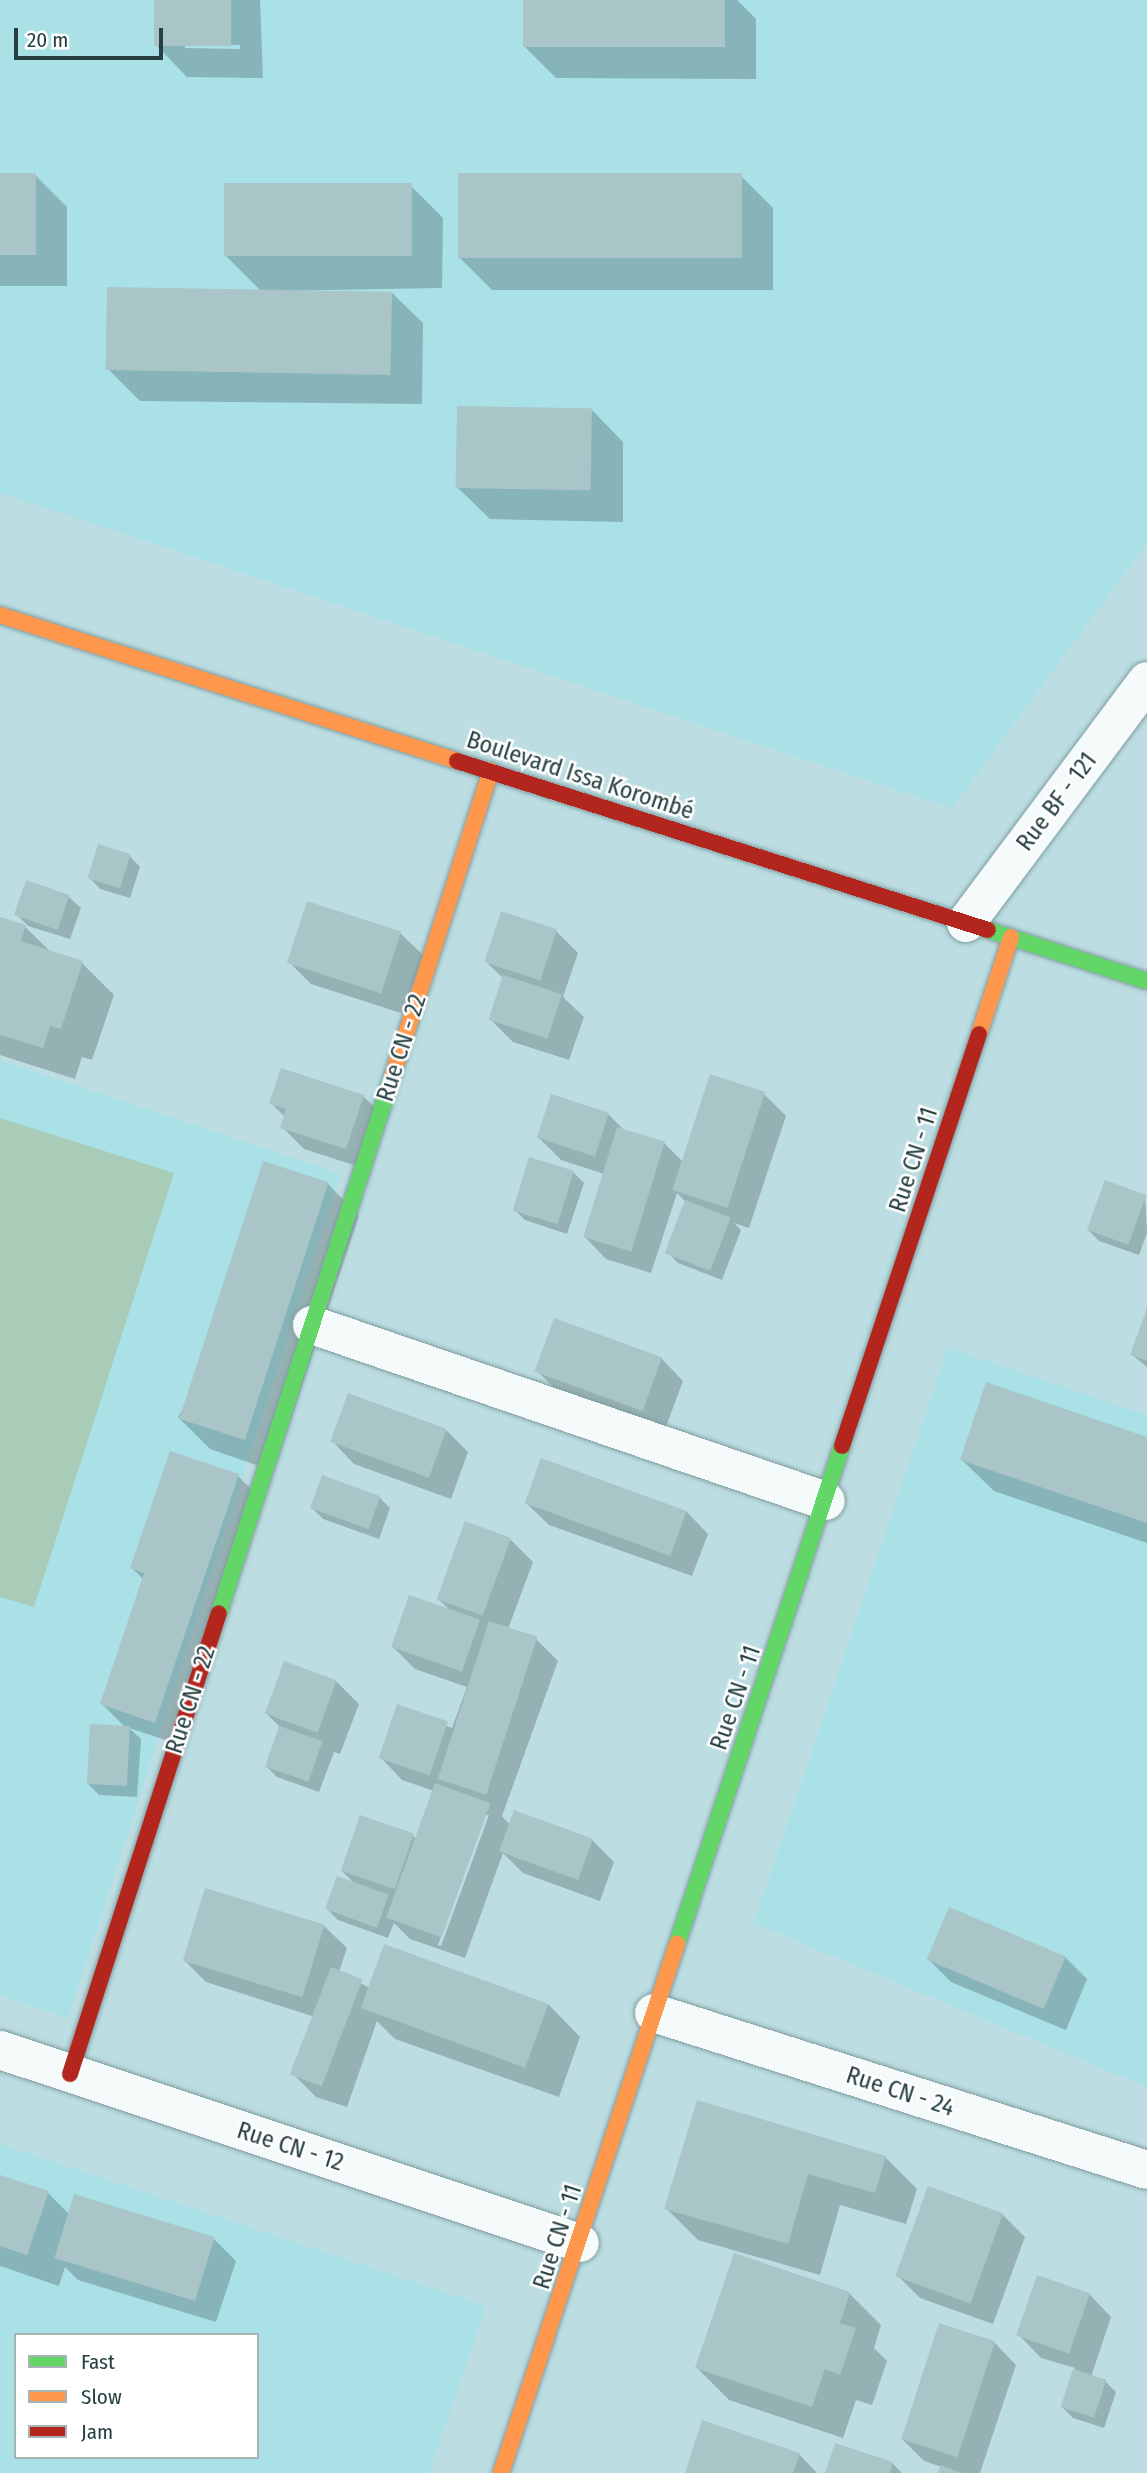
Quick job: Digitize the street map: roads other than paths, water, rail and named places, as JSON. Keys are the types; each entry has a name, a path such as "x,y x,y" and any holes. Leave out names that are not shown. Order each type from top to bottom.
{"street":[{"name":"Boulevard Issa Korombé","path":"0,615 1147,981"},
{"name":"Rue BF - 121","path":"966,923 1147,681"},
{"name":"Rue CN - 22","path":"71,2074 491,771"},
{"name":"Rue CN - 11","path":"501,2473 580,2243 1011,937"},
{"path":"312,1325 826,1501"},
{"name":"Rue CN - 24","path":"654,2013 1147,2171"},
{"name":"Rue CN - 12","path":"0,2050 580,2243"}]}
